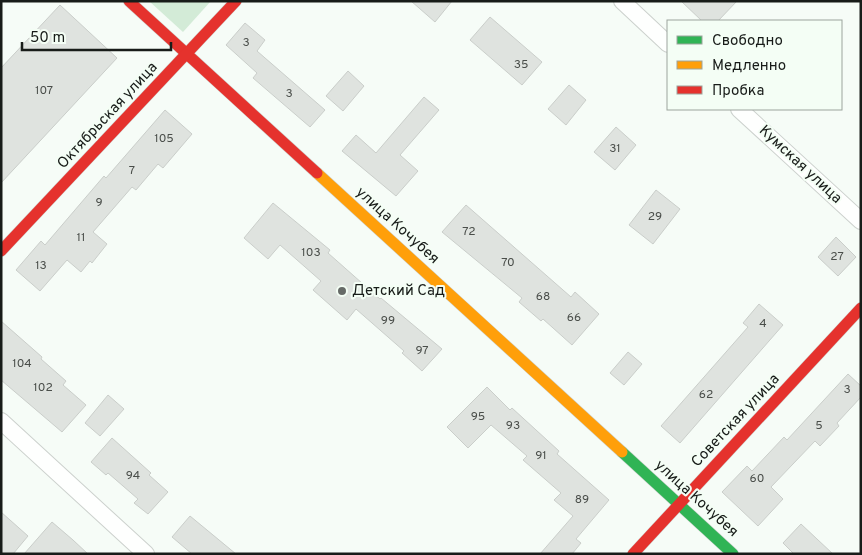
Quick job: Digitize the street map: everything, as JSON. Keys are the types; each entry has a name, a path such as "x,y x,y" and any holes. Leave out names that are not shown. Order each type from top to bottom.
{"main road":[{"name":"улица Кочубея","path":"129,1 733,554"},
{"name":"Октябрьская улица","path":"1,251 236,1"},
{"name":"Советская улица","path":"633,554 861,308"}],"street":[{"path":"622,1 667,43"},
{"name":"Кумская улица","path":"740,110 861,221"},
{"path":"1,421 146,554"}],"green space":[{"path":"149,1 211,1 183,32"}],"building":[{"path":"411,1 452,1 435,22"},
{"path":"681,1 737,1 719,20 701,20"},
{"path":"60,5 117,58 1,183 1,68"},
{"path":"490,17 542,62 522,85 470,40"},
{"path":"245,23 265,40 257,51 325,110 310,127 253,78 257,73 226,45"},
{"path":"348,71 364,86 343,111 326,96"},
{"path":"569,85 586,100 566,125 548,109"},
{"path":"424,97 439,110 400,155 418,171 396,196 342,151 356,135 376,153"},
{"path":"165,110 192,134 163,168 158,164 136,190 132,187 93,232 107,244 92,263 90,261 81,272 67,260 40,291 16,270 41,241 45,245 104,176 106,178"},
{"path":"616,127 636,145 615,170 594,152"},
{"path":"656,190 680,209 653,244 629,225"},
{"path":"273,203 330,250 328,253 380,299 442,349 422,371 402,353 404,351 356,309 347,320 313,290 321,281 280,245 268,259 244,238"},
{"path":"466,205 571,297 575,292 599,314 572,345 543,319 541,321 519,302 522,298 442,232"},
{"path":"836,237 856,257 838,276 818,257"},
{"path":"759,304 783,325 680,443 661,426 748,327 743,323"},
{"path":"1,321 42,357 41,359 66,381 63,385 86,405 62,432 1,380"},
{"path":"628,352 642,364 624,385 610,373"},
{"path":"848,374 861,386 861,397 837,423 839,426 820,446 815,441 771,487 783,499 758,526 722,492 747,466 752,471 784,437 787,440"},
{"path":"487,387 510,410 512,408 559,451 557,454 609,500 576,539 581,543 572,554 540,554 573,516 554,500 561,493 523,460 527,456 491,425 468,448 447,427"},
{"path":"108,395 124,409 100,436 85,423"},
{"path":"112,438 151,473 149,475 168,492 148,514 134,503 138,499 108,473 106,475 91,462"},
{"path":"1,512 28,536 13,554 1,554"},
{"path":"190,516 236,554 192,554 172,537"},
{"path":"52,522 73,540 88,554 24,554"},
{"path":"801,524 833,554 794,554 783,543"}],"traffic: fast":[{"path":"622,452 733,554"}],"traffic: slow":[{"path":"317,173 622,452"}],"traffic: jam":[{"path":"129,1 317,173"},
{"path":"1,251 236,1"},
{"path":"633,554 861,308"}],"place":[{"name":"Детский Сад","path":"342,291"}]}
